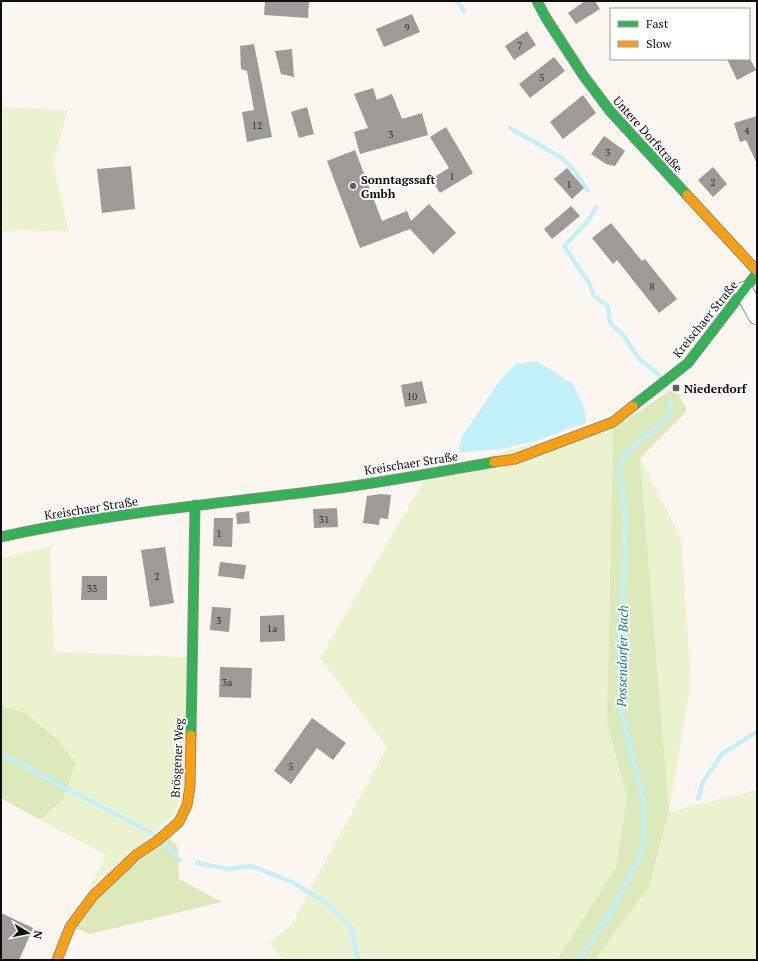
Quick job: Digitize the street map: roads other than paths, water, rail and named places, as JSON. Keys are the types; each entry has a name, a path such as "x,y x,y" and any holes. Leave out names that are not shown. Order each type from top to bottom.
{"street":[{"name":"Untere Dorfstraße","path":"537,1 546,18 583,75 610,111 757,272"},
{"name":"Kreischaer Straße","path":"1,537 50,526 195,505 325,490 515,459 613,422 688,363 752,303 757,272"},
{"name":"Brösgener Weg","path":"56,960 70,927 93,896 136,855 157,841 179,822 187,805 190,787 195,505"}],"water":[{"path":"537,361 573,384 583,404 587,422 536,441 501,449 460,453 459,446 462,436 501,379 516,364"}],"waterway":[{"name":"Possendorfer Bach","path":"457,1 464,11"},
{"name":"Possendorfer Bach","path":"510,128 562,158 572,168 588,191"},
{"name":"Possendorfer Bach","path":"596,207 589,220 564,246 589,283 594,296 608,306 610,323 623,335 640,360 656,372 660,377"},
{"name":"Possendorfer Bach","path":"579,960 609,915 637,863 644,841 643,799 621,712 620,676 626,518 619,471 623,459 631,448 653,431 668,416 670,401"},
{"path":"698,799 703,782 722,754 757,732"},
{"path":"1,755 153,834"},
{"path":"166,846 180,860"},
{"path":"197,863 228,869 251,866 292,882 326,903 351,928 358,960"}],"place":[{"name":"Sonntagssaft Gmbh","path":"353,186"},
{"name":"Niederdorf","path":"676,388"}]}
